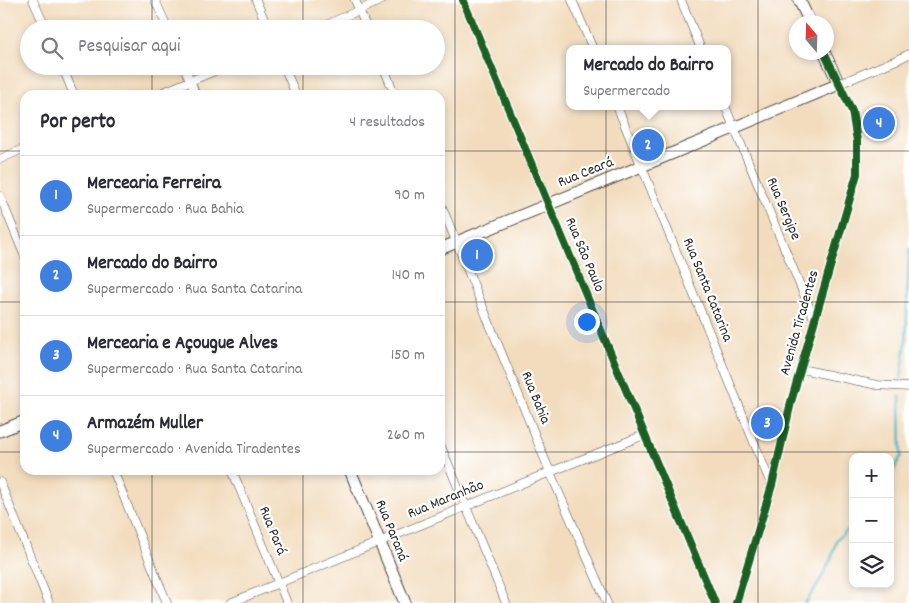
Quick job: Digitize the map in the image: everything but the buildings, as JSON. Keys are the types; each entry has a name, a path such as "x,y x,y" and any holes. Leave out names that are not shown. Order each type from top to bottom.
{"street":[{"path":"34,0 42,20"},
{"path":"156,0 164,20"},
{"path":"256,0 264,20"},
{"path":"355,0 363,20"},
{"path":"337,20 382,0"},
{"name":"Rua São Paulo","path":"464,0 716,603"},
{"path":"572,0 590,45"},
{"path":"681,0 699,45"},
{"path":"799,0 806,15"},
{"name":"Rua Ceará","path":"445,247 909,54"},
{"name":"Avenida Tiradentes","path":"736,603 772,485 814,321 857,174 857,141 852,111 828,60"},
{"path":"66,75 72,90"},
{"path":"188,75 194,90"},
{"path":"168,90 205,75"},
{"path":"288,75 294,90"},
{"path":"387,75 393,90"},
{"name":"Rua Santa Catarina","path":"619,110 772,485"},
{"name":"Rua Sergipe","path":"727,110 814,321"},
{"path":"0,158 20,150"},
{"path":"0,196 20,244"},
{"name":"Rua Bahia","path":"445,214 550,472 607,603"},
{"path":"801,369 877,385 909,387"},
{"path":"0,431 20,423"},
{"name":"Rua Maranhão","path":"230,603 644,434"},
{"path":"445,456 506,603"},
{"path":"115,475 168,603"},
{"name":"Rua Pará","path":"234,475 287,603"},
{"name":"Rua Paraná","path":"352,475 405,603"},
{"path":"0,482 49,603"}],"waterway":[{"path":"901,378 906,341 909,249"},
{"path":"894,470 901,456 900,397"},
{"path":"805,603 817,586 831,559 837,539 849,529"}],"cycle path":[{"path":"463,0 715,603"},
{"path":"736,603 772,485 791,402 857,174 857,141 852,111 828,60"}],"place":[{"name":"Armazém Muller","path":"879,123"},
{"name":"Mercado do Bairro","path":"648,145"},
{"name":"Mercearia Ferreira","path":"477,255"},
{"name":"Mercearia e Açougue Alves","path":"767,423"}]}
